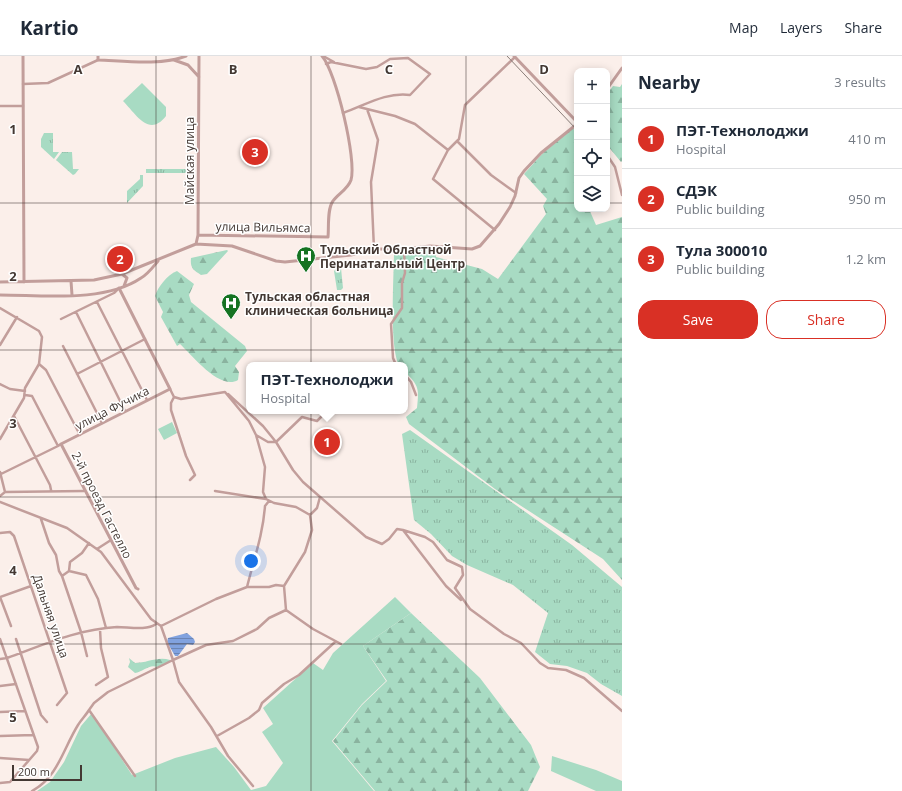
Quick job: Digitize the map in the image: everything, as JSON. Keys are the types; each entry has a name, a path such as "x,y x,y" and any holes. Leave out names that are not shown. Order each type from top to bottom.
{"street":[{"path":"23,56 24,282"},
{"path":"174,60 186,56"},
{"name":"Майская улица","path":"196,244 198,236 199,56"},
{"path":"323,56 337,63 366,69 377,67 390,59 408,58 430,74 410,95 402,94 383,97 343,113 336,87 323,56"},
{"path":"495,230 433,179 448,150 458,142 465,105 514,56 574,120"},
{"path":"23,84 48,83 98,58 174,60 188,65 199,78"},
{"path":"326,64 337,63"},
{"path":"610,85 622,68"},
{"path":"0,106 23,106"},
{"path":"359,107 395,116 415,124 448,150"},
{"path":"368,109 378,140 371,182 374,249"},
{"name":"улица Вильямса","path":"198,236 328,237 331,204 347,187 352,176 351,150 343,113"},
{"path":"0,282 94,280 122,274 145,263 158,261 196,244 232,246 268,259 285,262 351,255 374,249 404,249 430,246 472,249 480,246 495,230 510,207 516,193 519,178 524,170 574,126"},
{"path":"458,142 491,175 516,193"},
{"path":"610,160 615,167 622,194"},
{"path":"395,362 393,358 391,324 402,308 402,283 405,273 404,249"},
{"path":"61,319 142,278 158,261"},
{"path":"150,263 150,269"},
{"path":"0,295 95,294 121,288 127,278 122,274"},
{"path":"71,281 72,295"},
{"path":"121,288 174,396 181,399 222,392 228,394 246,411"},
{"path":"97,302 147,400"},
{"path":"0,308 41,333 42,352 39,364 25,391 25,395 0,439"},
{"path":"76,312 125,411"},
{"path":"0,345 17,317"},
{"path":"77,374 145,339"},
{"path":"63,346 102,423"},
{"path":"39,364 46,370 80,435"},
{"path":"408,378 416,395"},
{"path":"0,384 10,389 25,391"},
{"name":"улица Фучика","path":"59,445 170,389"},
{"path":"228,394 249,421 256,435 266,473 263,492 258,499"},
{"name":"2-й проезд Гастелло","path":"25,395 32,396 136,588 138,589"},
{"path":"174,396 171,403 171,410 186,456 195,475 190,480"},
{"path":"249,414 276,442 293,470 320,497 366,537 382,544 389,539 397,529 403,530 425,537 432,542 447,560 462,567 463,575 455,585 455,588 465,603"},
{"path":"256,435 268,442 276,442 302,416 317,421 324,414"},
{"path":"14,416 50,485 51,490"},
{"path":"4,492 0,473 59,445"},
{"path":"0,496 4,492 51,490 84,491"},
{"path":"215,491 267,500 296,507 310,515"},
{"path":"247,587 259,548 267,500 263,492"},
{"path":"286,610 284,586 306,552 312,530 310,515 316,508 320,497"},
{"path":"0,502 66,528 97,549 156,624 160,626 165,642 173,658 179,682 217,736 228,756 254,786"},
{"path":"42,519 49,543 56,555 59,571 81,632 87,656"},
{"path":"403,530 446,586 465,603 496,628 521,644 540,664 548,668 566,670 584,678 622,711"},
{"name":"Дальняя улица","path":"0,533 10,532 14,536 67,693 57,705"},
{"path":"97,549 111,540"},
{"path":"62,576 69,571 70,562 82,553 89,543"},
{"path":"69,571 86,575 98,599 106,628"},
{"path":"160,626 216,599 247,587 269,587 276,585 284,586"},
{"path":"11,626 0,597 31,586"},
{"path":"286,610 335,642 341,644"},
{"path":"32,791 44,784 54,773 79,724 94,703 108,692 173,658 206,645 233,641 257,629 269,618 286,610"},
{"path":"0,658 7,658 20,652 81,632 106,628 148,628 156,624"},
{"path":"96,685 108,677 101,648 100,629"},
{"path":"0,639 38,748 10,782 0,783"},
{"path":"16,639 41,715 47,722"},
{"path":"217,736 249,718 258,710 262,703 284,684 298,675 335,642"},
{"path":"0,686 16,684"},
{"path":"89,710 135,776"},
{"path":"0,712 25,711"},
{"path":"0,736 33,735"},
{"path":"0,758 29,760"}],"green space":[{"path":"142,83 166,107 166,116 154,125 143,122 123,101"},
{"path":"622,84 621,162 610,149 610,90 613,86 620,87"},
{"path":"573,128 574,212 590,212 596,225 622,217 622,580 603,559 495,489 409,424 406,417 417,408 418,392 415,384 408,375 408,362 398,362 396,356 393,327 394,251 436,248 436,257 482,269 498,279 546,214 543,206 547,199 524,174 542,154"},
{"path":"44,133 53,133 53,152 59,152 54,159 41,147 41,139"},
{"path":"62,152 72,152 73,169 79,169 75,174 73,175 56,160"},
{"path":"187,157 189,173 146,173 146,169 187,169"},
{"path":"140,175 143,175 143,186 127,203 127,191 140,179"},
{"path":"228,251 207,274 201,275 194,270 191,264 191,258"},
{"path":"338,267 341,268 343,288 341,290 337,290 334,271"},
{"path":"177,271 194,284 189,295 191,302 245,346 247,351 235,366 239,372 238,380 231,382 223,381 207,370 180,344 177,346 161,317 163,312 155,296 163,282"},
{"path":"172,422 177,433 164,440 158,429"},
{"path":"410,430 572,545 622,587 622,696 601,684 587,673 567,666 550,664 535,652 548,613 513,585 467,565 452,556 431,534 414,520 402,434"},
{"path":"395,597 411,613 363,646 386,681 362,704 332,741 374,791 37,791 50,782 64,762 81,726 92,713 132,775 175,758 216,747 234,767 251,790 266,786 283,763 262,732 273,724 263,708 313,663 323,670 333,653"},
{"path":"411,613 480,678 531,745 540,767 528,791 375,791 333,741 362,705 387,681 363,646"},
{"path":"129,658 135,663 157,659 166,659 170,661 157,667 149,667 135,673 128,667 130,662"},
{"path":"552,756 596,770 622,781 622,791 596,791 551,771"}],"water":[{"path":"187,633 194,639 195,642 193,645 187,644 178,656 175,656 167,642 168,638"}],"tram line":[{"path":"507,56 574,127"}],"place":[{"name":"Тула 300010","path":"255,152"},
{"name":"СДЭК","path":"120,259"},
{"name":"Тульский Областной Перинатальный Центр","path":"306,273"},
{"name":"Тульская областная клиническая больница","path":"231,320"},
{"name":"ПЭТ-Технолоджи","path":"327,442"}]}
